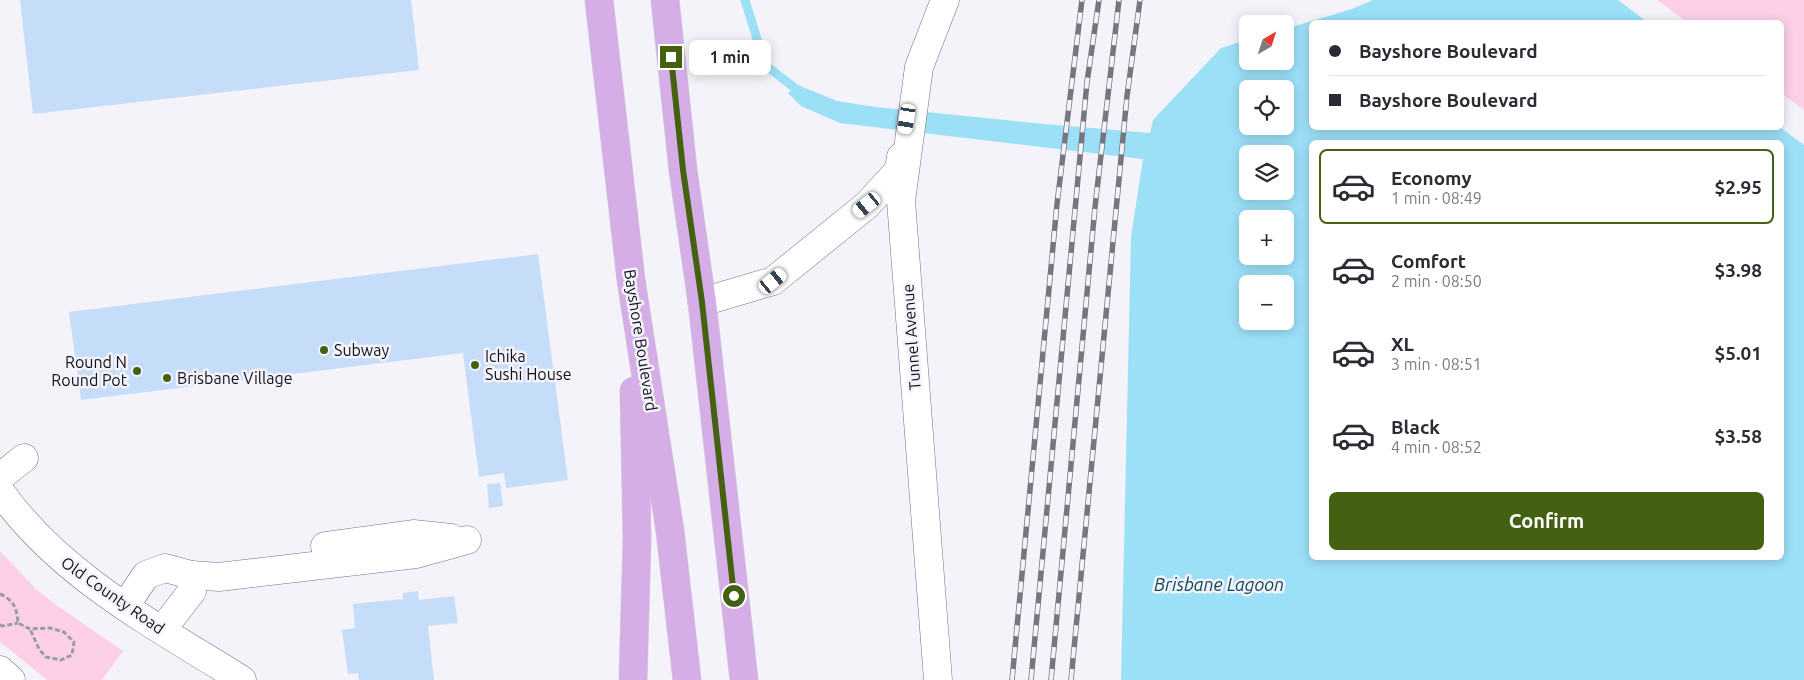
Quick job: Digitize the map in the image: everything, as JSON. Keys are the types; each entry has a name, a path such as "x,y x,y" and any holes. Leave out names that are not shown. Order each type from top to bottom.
{"main road":[{"name":"Bayshore Boulevard","path":"599,0 631,280 670,531 687,680"},
{"path":"665,0 683,170 702,302 744,678"},
{"path":"631,280 637,538 633,680"}],"street":[{"path":"702,302 773,281 867,205 899,170 925,0"},
{"name":"Tunnel Avenue","path":"938,680 901,201 919,67 945,0"},
{"path":"0,477 24,458"},
{"name":"Old County Road","path":"0,491 58,556 125,606 242,680"},
{"path":"125,606 146,575 165,568 192,575 219,577 416,554 467,540 413,534 213,560 192,575"},
{"path":"162,630 192,591 192,575"},
{"path":"0,670 11,680"}],"path":[{"path":"0,594 12,602 17,609 18,623"},
{"path":"0,625 18,623 30,629 50,628 64,632 74,642 72,655 61,660 46,657 39,649 30,629"}],"shaded area":[{"path":"1657,0 1804,0 1804,110 1784,95 1784,20 1684,20"},
{"path":"0,551 35,588 56,605 123,651 102,680 47,680 0,642"}],"water":[{"name":"Brisbane Lagoon","path":"1373,0 1618,0 1644,20 1315,20 1352,9"},
{"name":"Brisbane Lagoon","path":"1309,22 1309,130 1784,130 1804,145 1804,680 1121,680 1131,237 1143,159 840,123 801,106 788,93 798,85 837,101 876,107 1150,133 1153,120 1221,48 1239,42 1239,70 1294,70 1294,26"}],"building":[{"path":"20,0 411,0 419,70 33,114"},
{"name":"Brisbane Village","path":"538,254 568,480 506,488 504,473 479,477 463,353 81,400 69,312"},
{"path":"500,483 503,506 489,508 487,484"},
{"path":"418,591 419,600 454,596 458,623 428,626 434,680 359,680 358,673 348,674 342,630 355,628 353,604 403,599 403,593"}],"waterway":[{"path":"745,0 765,65 804,95"}],"railway":[{"path":"1012,680 1057,204 1082,0"},
{"path":"1031,680 1087,82 1099,0"},
{"path":"1051,680 1095,207 1119,0"},
{"path":"1071,680 1127,96 1140,0"}],"place":[{"name":"Subway","path":"324,350"},
{"name":"Ichika Sushi House","path":"475,365"},
{"name":"Round N Round Pot","path":"137,371"},
{"name":"Brisbane Village","path":"167,378"}],"route":[{"path":"671,57 683,170 702,302 734,596"}]}
